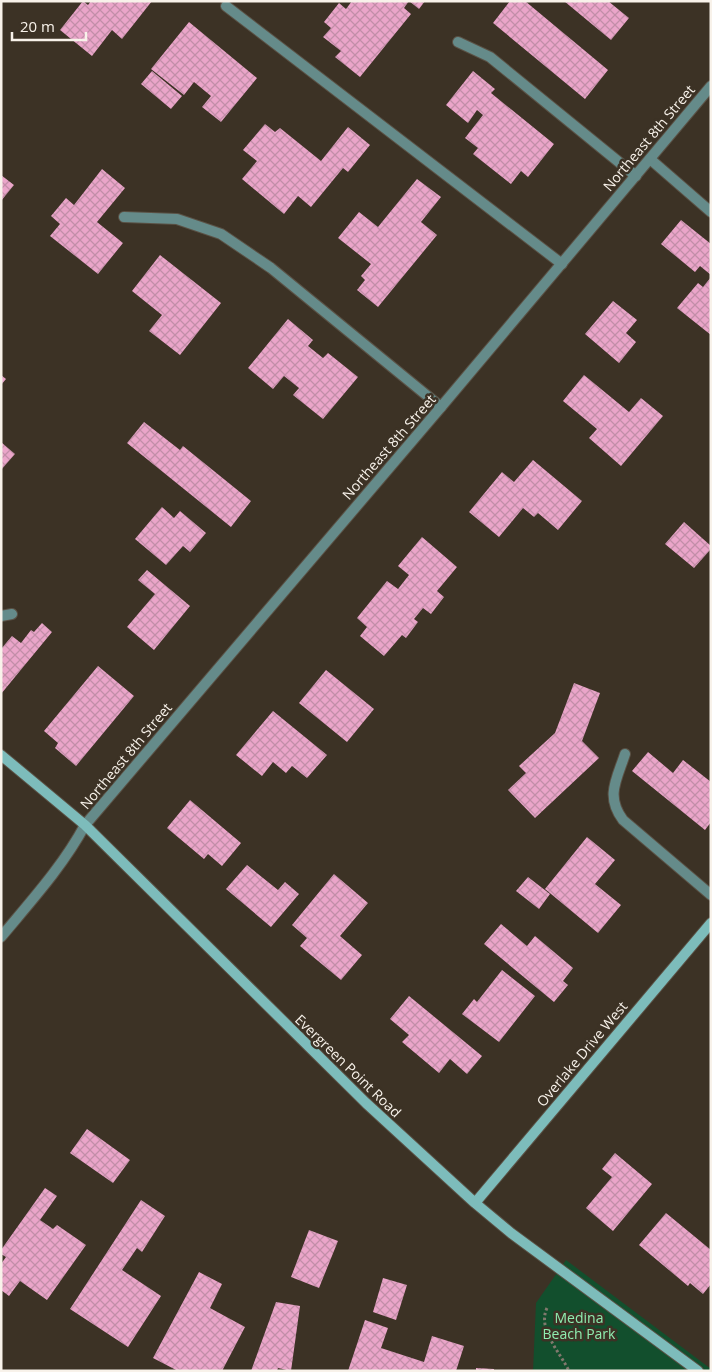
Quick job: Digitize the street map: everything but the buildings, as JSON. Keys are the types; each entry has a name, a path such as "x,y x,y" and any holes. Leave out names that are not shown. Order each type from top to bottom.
{"street":[{"path":"226,6 562,264"},
{"path":"458,42 490,57 636,176"},
{"name":"Northeast 8th Street","path":"1,936 60,864 85,825 711,86"},
{"path":"650,159 711,212"},
{"path":"124,217 178,218 221,234 271,268 441,407"},
{"name":"Evergreen Point Road","path":"1,754 85,825 366,1103 475,1203 511,1233 698,1371"},
{"path":"625,754 613,792 613,803 616,810 623,820 711,895"},
{"name":"Overlake Drive West","path":"475,1203 711,923"}],"path":[{"path":"547,1308 543,1316 546,1330 569,1371"}],"green space":[{"name":"Medina Beach Park","path":"566,1260 711,1369 711,1371 533,1371 536,1303"}]}
